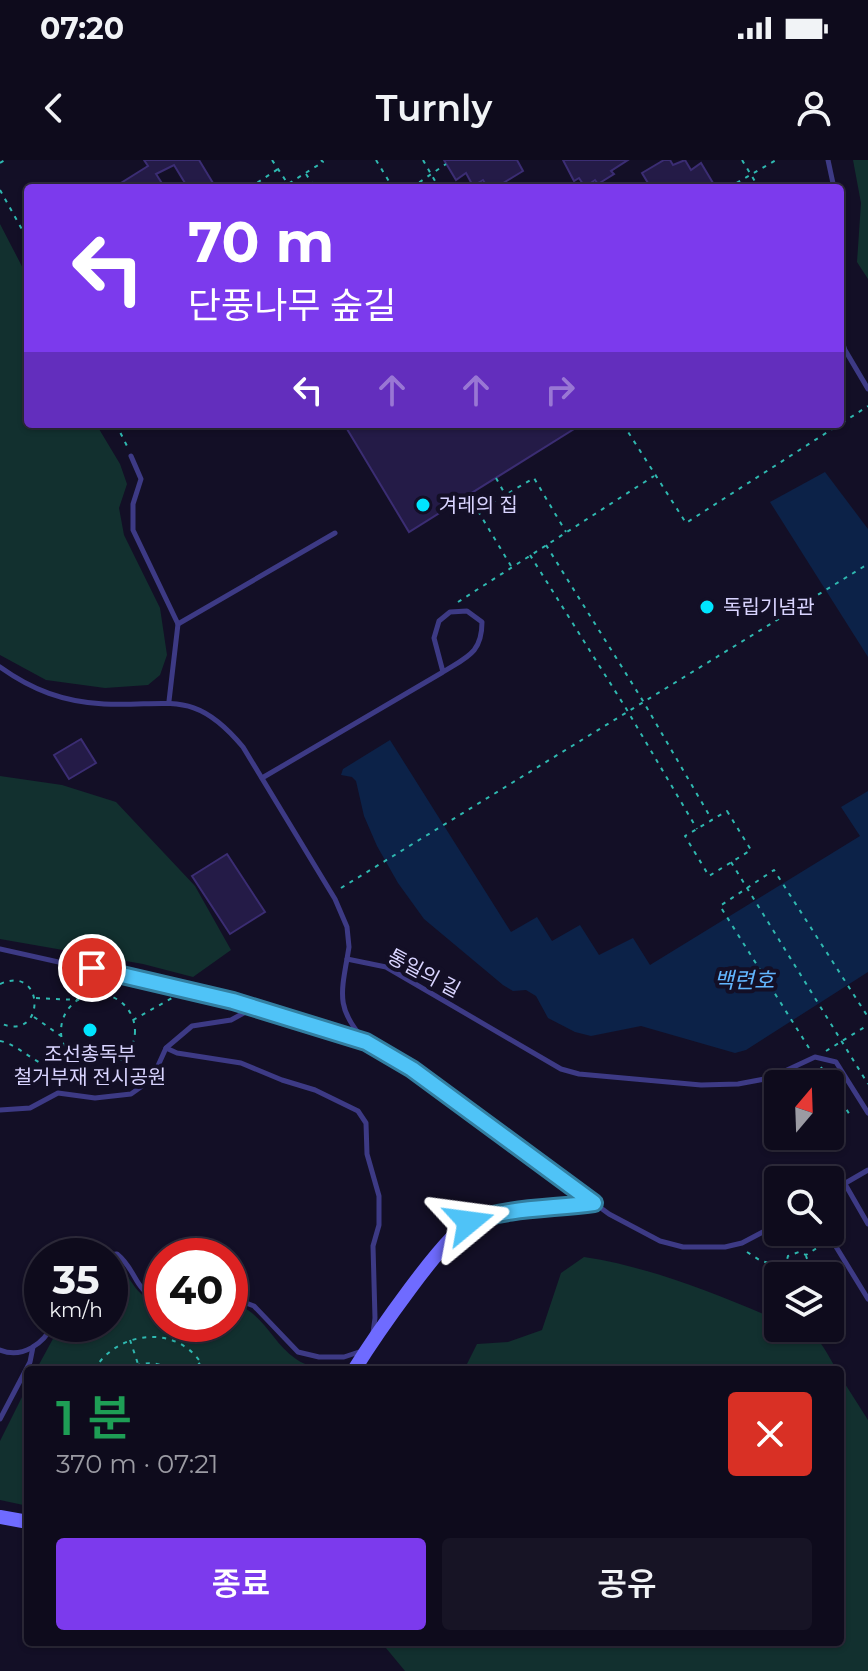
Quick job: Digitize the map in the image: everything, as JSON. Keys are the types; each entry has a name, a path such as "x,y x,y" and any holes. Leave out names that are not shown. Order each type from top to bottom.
{"street":[{"path":"356,1366 451,1236 469,1222 493,1213 522,1208 594,1203"},
{"path":"0,1517 24,1521"}],"lane":[{"path":"828,160 833,184"},
{"path":"844,347 868,389"},
{"path":"131,456 141,479 133,504 133,530 178,624 169,701"},
{"path":"178,624 335,533"},
{"path":"262,778 443,672 472,654 482,641 482,622 467,611 450,612 439,621 434,638 443,672"},
{"path":"0,667 29,686 62,699 104,704 169,701 199,709 227,728 262,778 331,893 347,927 349,947 341,1005 366,1042"},
{"path":"0,949 187,989 366,1042 412,1069 624,1224 671,1245 708,1248 736,1244 764,1231"},
{"name":"통일의 길","path":"347,959 386,967 561,1069 579,1074 701,1085 738,1084 770,1078 815,1057"},
{"path":"0,1110 30,1108 58,1093 95,1098 131,1094 152,1079 166,1048 192,1026 231,1020 253,1008"},
{"path":"166,1048 177,1053 241,1063 315,1090 358,1111 366,1123 367,1154 379,1196 379,1225 373,1246 375,1318 369,1345 344,1357 319,1357 298,1352 254,1306 248,1304"},
{"path":"815,1057 836,1062 868,1113"},
{"path":"868,1170 845,1184 868,1224"},
{"path":"835,1246 868,1299"},
{"path":"128,1263 144,1292"},
{"path":"0,1350 9,1354 23,1353 40,1342"},
{"path":"28,1366 33,1347"},
{"path":"0,1419 24,1373"}],"path":[{"path":"0,163 5,160"},
{"path":"272,160 288,184 323,162 321,160"},
{"path":"376,160 391,184"},
{"path":"423,160 437,184"},
{"path":"742,160 756,184"},
{"path":"734,184 776,160"},
{"path":"417,184 446,164"},
{"path":"255,184 278,168"},
{"path":"305,173 312,184"},
{"path":"0,190 24,233"},
{"path":"844,421 868,406"},
{"path":"118,428 131,456"},
{"path":"626,428 686,523 833,428"},
{"path":"451,606 655,475"},
{"path":"496,478 506,495"},
{"path":"511,567 478,511 534,478 566,532"},
{"path":"546,545 643,701 712,820"},
{"path":"530,555 697,829"},
{"path":"331,893 868,564"},
{"path":"727,811 751,850 709,876 685,836 697,829 727,811"},
{"path":"731,862 867,1083"},
{"path":"794,1023 720,906 774,870 868,1017"},
{"path":"63,962 78,1000"},
{"path":"0,984 19,981 32,990 35,998 33,1016 22,1025 15,1027 0,1023"},
{"path":"133,1020 187,989"},
{"path":"35,998 78,1000 101,994 123,1003 133,1020 135,1037 124,1058 102,1068 89,1067 69,1054 62,1036 63,1019 78,1000"},
{"path":"33,1016 62,1036"},
{"path":"815,1057 868,1025"},
{"path":"0,1041 11,1043 38,1064 59,1069 74,1067 78,1062"},
{"path":"844,1106 851,1117"},
{"path":"736,1244 765,1262"},
{"path":"806,1255 820,1246"},
{"path":"786,1262 791,1254 799,1252 806,1255 808,1262"},
{"path":"96,1366 115,1345 153,1336 172,1340 190,1350 203,1366"},
{"path":"130,1339 138,1364"},
{"path":"196,1366 201,1362"},
{"path":"134,1366 164,1366"}],"green space":[{"path":"853,160 868,160 868,279 857,262 861,203"},
{"path":"0,224 24,270 24,428 98,428 120,464 127,484 119,508 124,535 160,608 167,655 160,675 148,685 105,688 46,680 0,655"},
{"path":"0,776 62,785 116,802 195,886 231,950 193,977 143,964 0,939"},
{"path":"584,1257 634,1267 683,1282 764,1314 764,1342 820,1342 835,1366 466,1366 477,1344 508,1342 542,1330 561,1273"},
{"path":"128,1277 144,1296 144,1342 248,1342 248,1311 287,1352 314,1366 38,1366 51,1342 128,1342"},
{"path":"844,1382 868,1420 868,1671 405,1671 384,1646 844,1646"},
{"path":"24,1393 24,1505 0,1500 0,1441"}],"water":[{"path":"825,472 868,529 868,657 770,502"},
{"name":"백련호","path":"390,740 511,932 537,917 552,941 580,925 599,955 633,938 650,965 860,836 841,807 868,791 868,972 746,1050 735,1053 641,1026 591,1036 575,1032 548,1018 536,996 526,990 513,991 503,985 424,919 398,883 364,816 356,781 341,775 343,769"}],"building":[{"path":"144,160 199,160 214,184 186,184 174,165 156,174 162,184 119,184 148,166"},
{"path":"444,160 517,160 523,171 502,184 486,184 483,180 472,184 466,173 456,180"},
{"path":"563,160 628,160 598,184 595,180 583,184 579,178 574,181"},
{"path":"664,160 670,160 673,165 685,160 691,170 701,163 714,184 649,184 642,173"},
{"name":"겨레의 집","path":"346,428 576,428 409,532"},
{"path":"81,739 96,763 69,779 54,755"},
{"path":"227,854 265,912 230,934 192,876"}],"place":[{"name":"겨레의 집","path":"423,505"},
{"name":"독립기념관","path":"707,607"},
{"name":"조선총독부 철거부재 전시공원","path":"90,1030"}],"route":[{"path":"92,968 233,1001 366,1042 412,1069 594,1203 522,1208 493,1213 469,1222"}]}
